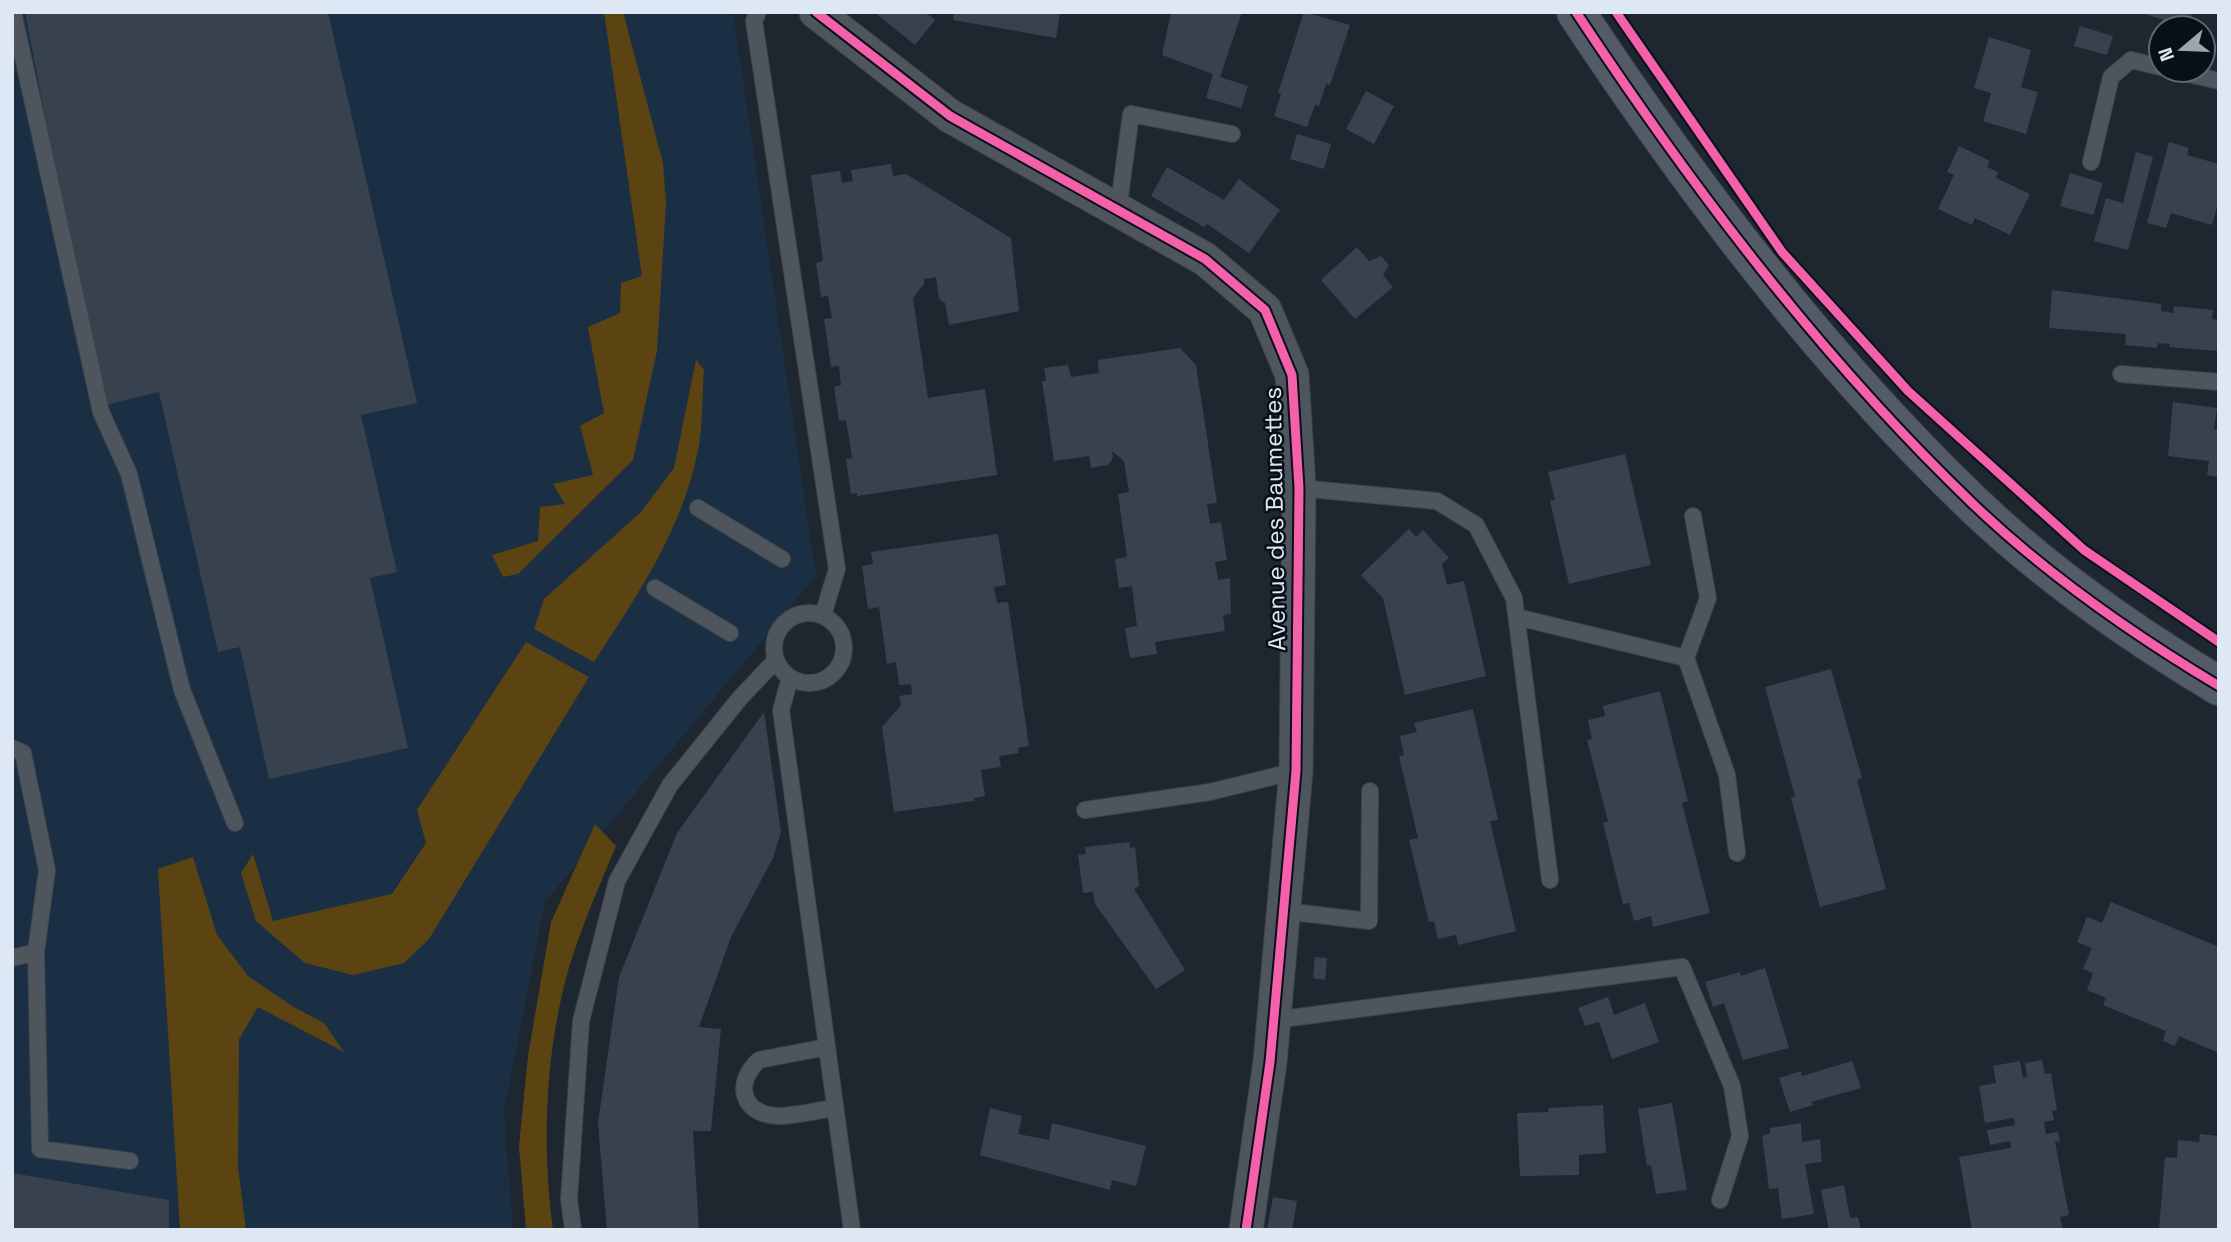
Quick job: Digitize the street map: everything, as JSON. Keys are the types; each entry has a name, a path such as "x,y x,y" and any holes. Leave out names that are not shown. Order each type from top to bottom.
{"main road":[{"path":"1576,12 1617,74 1737,237 1879,407 1973,504 2070,585 2174,659 2219,686"}],"street":[{"name":"Avenue des Baumettes","path":"816,12 950,116 1205,259 1265,310 1292,375 1299,488 1296,771 1274,1020 1246,1230"}],"lane":[{"path":"13,12 101,412 130,474 182,690 235,823"},
{"path":"758,12 754,21 837,569 823,615"},
{"path":"2091,162 2111,77 2130,60 2147,64"},
{"path":"1118,211 1130,114 1232,134"},
{"path":"2121,374 2219,382"},
{"path":"1299,488 1437,501 1476,525 1514,598 1550,880"},
{"path":"698,508 782,559"},
{"path":"1693,516 1708,598 1686,658 1727,775 1737,853"},
{"path":"655,588 730,634"},
{"path":"800,613 823,615 840,631 844,653 840,664 823,680 801,682 790,678 776,660 775,637 780,626 800,613"},
{"path":"1517,617 1686,658"},
{"path":"573,1230 569,1199 581,1021 617,881 670,785 740,698 776,660"},
{"path":"790,678 781,710 852,1230"},
{"path":"12,748 23,753 47,870 36,952 40,1149 130,1161"},
{"path":"1085,810 1210,792 1296,771"},
{"path":"1284,911 1368,921 1370,791"},
{"path":"12,958 36,952"},
{"path":"1274,1020 1682,967 1732,1086 1740,1136 1720,1200"},
{"path":"827,1047 759,1060 743,1081 743,1096 755,1110 778,1116 835,1108"}],"shaded area":[{"path":"12,12 733,12 816,576 545,902 504,1112 513,1230 12,1230"},
{"path":"604,12 623,12 663,163 666,203 657,351 633,460 518,574 503,577 492,555 538,541 540,507 565,504 553,484 593,475 580,426 604,413 588,327 620,313 621,283 642,276"},
{"path":"696,360 704,370 700,441 681,509 656,561 594,662 534,629 544,599 641,512 674,468"},
{"path":"526,642 589,677 429,939 404,963 353,975 305,963 256,921 241,873 253,854 273,921 392,894 426,843 417,810"},
{"path":"595,824 616,846 575,950 564,986 553,1046 547,1107 547,1169 553,1230 526,1230 519,1146 528,1056 551,922"},
{"path":"193,857 217,935 248,976 292,1006 324,1023 344,1052 258,1007 239,1039 238,1167 246,1230 180,1230 158,869"}],"building":[{"path":"25,12 328,12 417,403 361,415 397,572 370,578 408,748 269,779 240,647 218,652 159,392 105,405 78,288"},
{"path":"874,12 925,12 935,20 915,45"},
{"path":"954,12 1060,12 1056,38 953,20"},
{"path":"1171,12 1242,12 1220,77 1248,86 1241,108 1206,98 1213,74 1162,55"},
{"path":"1304,12 1350,25 1330,85 1326,84 1319,106 1315,105 1307,127 1274,116 1281,94 1278,93"},
{"path":"2139,12 2192,12 2192,14 2147,15"},
{"path":"2080,26 2113,36 2107,55 2074,46"},
{"path":"1989,37 2031,50 2021,87 2038,92 2026,134 1983,121 1991,93 1974,88"},
{"path":"1366,91 1394,106 1374,144 1346,129"},
{"path":"1297,134 1331,144 1324,169 1290,159"},
{"path":"2169,142 2189,148 2187,155 2219,164 2219,200 2212,225 2171,213 2166,228 2147,223"},
{"path":"1959,146 1990,161 1987,167 1998,172 1996,178 2030,194 2010,235 1975,218 1972,225 1938,209 1954,175 1947,172"},
{"path":"2136,152 2153,157 2128,250 2094,241 2106,198 2123,203"},
{"path":"891,164 893,176 906,174 1011,238 1019,311 949,325 945,303 939,299 936,277 924,279 924,284 913,298 928,398 985,389 997,475 857,496 857,493 851,494 846,459 852,458 846,420 839,421 834,387 841,385 839,366 831,367 824,319 832,318 828,296 821,297 816,263 823,261 811,175 840,171 842,183 853,181 851,170"},
{"path":"1167,167 1224,200 1239,179 1280,210 1249,253 1207,224 1204,227 1151,196"},
{"path":"2070,173 2103,183 2093,215 2060,206"},
{"path":"1357,247 1369,261 1381,256 1389,265 1383,275 1393,287 1355,319 1321,280"},
{"path":"2052,290 2161,304 2161,311 2173,313 2174,306 2213,310 2212,319 2219,320 2219,351 2169,347 2170,344 2158,343 2157,348 2125,345 2126,334 2049,328"},
{"path":"1180,348 1196,365 1217,503 1207,504 1210,524 1221,522 1227,560 1215,562 1218,580 1230,578 1231,614 1223,615 1225,631 1155,642 1157,654 1130,658 1125,628 1137,626 1132,586 1119,588 1115,559 1127,557 1118,494 1129,492 1124,461 1112,451 1113,458 1108,465 1091,468 1089,456 1054,461 1042,381 1046,381 1044,368 1068,365 1071,377 1099,373 1098,360"},
{"path":"2173,402 2217,408 2214,429 2219,430 2219,477 2207,475 2209,461 2168,456"},
{"path":"1625,454 1651,565 1569,584 1550,501 1555,500 1548,472"},
{"path":"1409,529 1416,537 1423,530 1449,558 1442,564 1447,585 1464,581 1486,676 1405,695 1383,598 1361,575"},
{"path":"998,534 1006,585 994,587 997,603 1008,602 1029,746 1018,748 1019,753 999,756 1001,767 981,770 985,796 974,798 974,801 894,812 882,727 901,705 899,696 912,694 911,684 899,685 896,662 887,664 879,607 868,609 862,566 873,564 871,552"},
{"path":"1831,669 1862,778 1857,780 1886,889 1820,907 1791,798 1795,796 1765,687"},
{"path":"1660,691 1688,801 1682,803 1710,913 1653,927 1651,916 1634,921 1629,903 1623,904 1603,823 1608,821 1587,740 1592,739 1588,720 1605,716 1603,706"},
{"path":"1473,709 1498,820 1490,821 1516,931 1458,945 1456,935 1438,939 1434,921 1429,922 1409,840 1418,838 1399,756 1404,755 1400,736 1417,732 1414,723"},
{"path":"764,712 781,832 773,858 731,937 699,1027 721,1029 711,1131 693,1131 699,1230 607,1230 598,1123 619,977 677,833"},
{"path":"1129,842 1130,848 1135,847 1139,886 1134,889 1185,970 1156,989 1095,904 1093,892 1083,893 1078,855 1086,854 1085,847"},
{"path":"2111,902 2219,947 2219,1053 2179,1036 2175,1046 2163,1041 2166,1031 2103,1005 2106,998 2087,990 2093,973 2083,969 2092,948 2077,942 2087,917 2102,923"},
{"path":"1315,957 1327,958 1325,980 1313,978"},
{"path":"1765,968 1789,1048 1743,1060 1724,1003 1713,1007 1705,982 1740,972 1741,976"},
{"path":"1608,997 1614,1015 1645,1003 1659,1042 1612,1059 1599,1022 1585,1026 1578,1008"},
{"path":"2042,1060 2045,1074 2051,1073 2057,1110 2052,1111 2054,1120 2044,1122 2046,1134 2058,1132 2060,1141 2055,1142 2069,1215 2060,1217 2063,1230 1972,1230 1959,1157 2011,1148 2010,1141 1990,1145 1987,1130 2015,1125 2014,1118 1985,1123 1979,1086 1996,1083 1993,1066 2020,1061 2023,1078 2027,1077 2025,1063"},
{"path":"1852,1061 1861,1088 1811,1102 1813,1105 1790,1112 1779,1078 1801,1071 1802,1076"},
{"path":"1672,1103 1687,1190 1656,1194 1651,1165 1647,1166 1638,1109"},
{"path":"1603,1105 1606,1153 1579,1155 1579,1175 1520,1176 1517,1113"},
{"path":"990,1108 1022,1116 1018,1134 1049,1140 1052,1123 1146,1146 1136,1186 1112,1180 1110,1190 980,1155"},
{"path":"1801,1123 1802,1142 1820,1139 1822,1162 1805,1164 1814,1214 1782,1219 1778,1188 1769,1189 1762,1136 1770,1133 1770,1128"},
{"path":"2200,1134 2219,1136 2219,1230 2159,1229 2165,1157 2177,1158 2178,1140 2199,1142"},
{"path":"12,1173 169,1200 169,1230 12,1230"},
{"path":"1844,1185 1850,1218 1858,1217 1861,1230 1829,1230 1821,1190"},
{"path":"1273,1197 1297,1201 1292,1230 1267,1230"}],"cycle path":[{"path":"816,12 950,116 1205,259 1265,310 1292,375 1299,488 1296,771 1270,1062 1246,1230"},
{"path":"1576,12 1712,206 1811,330 1916,447 2000,529 2059,578 2122,624 2219,686"},
{"path":"1616,12 1782,252 1908,391 2084,550 2219,642"}]}
